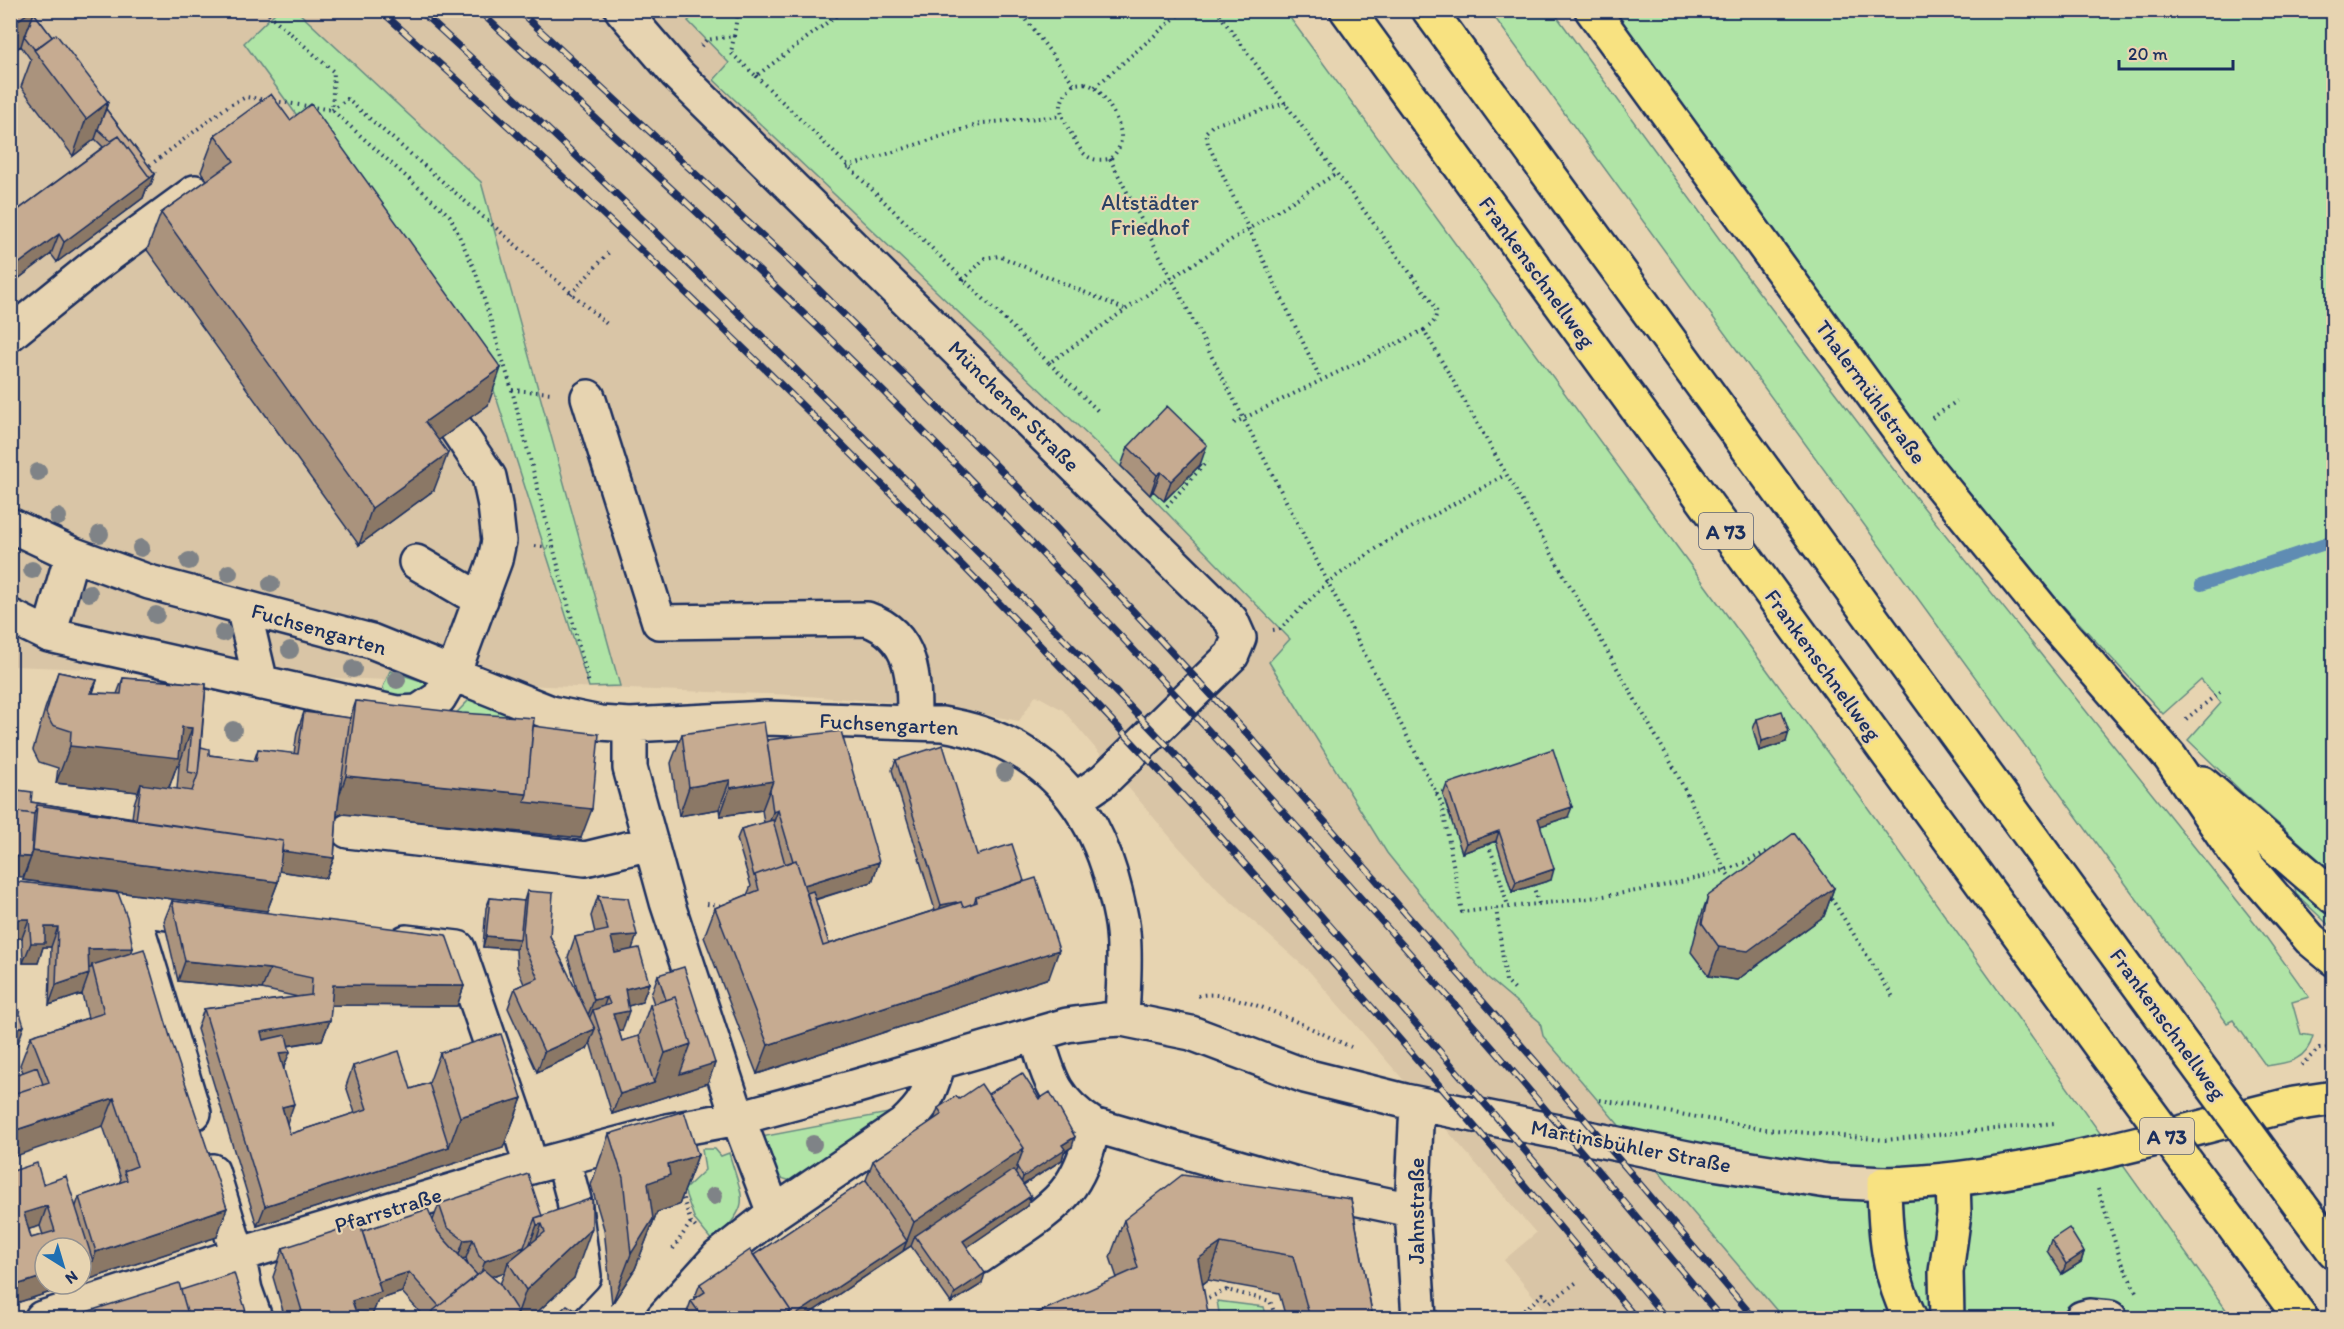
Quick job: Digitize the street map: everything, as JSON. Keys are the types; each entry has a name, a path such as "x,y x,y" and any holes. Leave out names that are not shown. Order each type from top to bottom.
{"main road":[{"name":"Frankenschnellweg","path":"1347,10 2104,1051 2301,1318"},
{"name":"Frankenschnellweg","path":"1429,10 2334,1251"},
{"name":"Thalermühlstraße","path":"1592,10 1924,465 2043,611 2164,749 2235,852 2322,949 2334,983"},
{"name":"Thalermühlstraße","path":"2164,749 2334,897"},
{"name":"Martinsbühler Straße","path":"1884,1184 1953,1180 2087,1154 2333,1096"},
{"path":"1947,1318 1946,1272 1954,1214 1953,1180"},
{"path":"1884,1184 1888,1254 1895,1283 1910,1318"}],"street":[{"name":"Münchener Straße","path":"622,10 677,74 1231,620 1239,638"},
{"path":"17,329 94,266 209,183"},
{"path":"588,397 659,622 867,619 880,623 890,630 899,643 913,671 914,723"},
{"path":"10,616 49,635 397,713 418,712 439,698 453,674 481,600 499,541 489,477 456,428"},
{"name":"Fuchsengarten","path":"10,525 72,554 149,582 371,641 551,713 615,724 767,718 942,724 970,729 993,737 1032,758 1062,785 1075,800 1099,841 1108,863 1123,931 1122,1019"},
{"path":"49,635 72,554"},
{"path":"416,562 481,600"},
{"path":"243,607 261,682"},
{"path":"1075,800 1104,780 1225,661 1237,647 1239,638"},
{"path":"615,724 630,768 667,902 738,1118 774,1213"},
{"path":"348,831 585,859 651,843"},
{"path":"10,892 132,910 237,922"},
{"path":"132,910 238,1255 245,1290 255,1318"},
{"path":"377,939 458,948 519,1125 531,1167"},
{"name":"Martinsbühler Straße","path":"738,1118 1036,1034 1085,1022 1122,1019 1191,1034 1305,1076 1418,1104 1707,1162 1827,1181 1884,1184"},
{"path":"1036,1034 1049,1079 1060,1098 1093,1125 1321,1191 1412,1210"},
{"path":"663,1318 718,1257 774,1213 903,1125 920,1110 928,1096 939,1063"},
{"name":"Jahnstraße","path":"1418,1104 1412,1210 1419,1318"},
{"name":"Pfarrstraße","path":"42,1318 238,1255 531,1167 667,1131 738,1118"},
{"path":"979,1257 1037,1217 1070,1187 1082,1167 1093,1125"},
{"path":"544,1318 584,1276 573,1200 563,1159"},
{"path":"2082,1318 2089,1316 2110,1318"}],"path":[{"path":"264,10 334,72 332,110"},
{"path":"738,10 731,53 1098,411"},
{"path":"756,76 844,10"},
{"path":"1019,10 1074,84"},
{"path":"1095,87 1184,10"},
{"path":"1216,10 1436,308 1437,317 1433,324 1424,330 1234,423"},
{"path":"706,40 734,36"},
{"path":"1085,83 1095,87 1102,94 1120,128 1122,137 1118,150 1110,159 1098,160 1086,156 1061,116 1061,100 1074,84 1085,83"},
{"path":"144,170 228,106 246,97 332,110 450,216 476,273 615,724"},
{"path":"332,110 348,99 607,324"},
{"path":"1286,103 1213,125 1206,132 1208,144 1321,380"},
{"path":"846,167 983,123 1061,116"},
{"path":"1110,159 1442,804 1462,912 1599,898 1725,870 1776,848"},
{"path":"1049,363 1171,278 1337,173"},
{"path":"571,294 609,252"},
{"path":"963,280 985,258 999,256 1125,309"},
{"path":"1424,330 1674,768 1725,870 1736,885"},
{"path":"1142,532 1207,461"},
{"path":"1239,638 1280,629 1328,582 1386,542 1505,475"},
{"path":"2164,749 2220,692"},
{"path":"1436,794 1451,787"},
{"path":"1488,844 1508,906"},
{"path":"1533,885 1539,904"},
{"path":"1825,887 1893,997"},
{"path":"1497,908 1506,981 1515,990"},
{"path":"2299,1067 2319,1048 2334,1048"},
{"path":"1598,1100 1765,1129 1885,1140 2060,1122"},
{"path":"667,1131 678,1182 691,1222 718,1257"},
{"path":"2087,1154 2120,1258 2140,1299"},
{"path":"1515,1318 1543,1294 1550,1302 1576,1282"},
{"path":"1227,1290 1229,1284"},
{"path":"1203,1309 1202,1300 1227,1290 1270,1301 1276,1318"}],"shaded area":[{"path":"11,11 700,11 688,22 729,63 714,80 1136,481 1290,640 1273,658 1487,977 1540,1022 1543,1036 1783,1318 1551,1318 1504,1260 1536,1233 1309,971 1220,892 1176,844 1063,710 1036,695 1019,721 939,706 793,695 11,666"}],"green space":[{"name":"Altstädter Friedhof","path":"700,10 1285,11 1863,801 2232,1318 1783,1318 1543,1036 1540,1022 1487,977 1387,853 1269,662 1290,639 1136,481 714,80 729,63 688,21"},
{"path":"277,11 297,11 481,182 620,686 589,687 491,381 244,43"},
{"path":"1490,11 1553,11 1745,274 1897,474 2263,933 2309,997 2292,1002 2301,1034 2313,1036 2302,1055 2289,1062 2266,1066 2233,1020 2227,1023"},
{"path":"1613,11 2333,11 2333,872 2242,792 2188,740 2221,703 2201,680 2163,714 2057,599 1938,454"},
{"path":"390,671 431,684 415,702 385,694 383,687"},
{"path":"470,699 536,726 520,744 435,735"},
{"path":"2298,886 2333,913 2333,929 2296,894 2295,888"},
{"path":"888,1113 891,1117 794,1182 778,1177 761,1137"},
{"path":"702,1149 715,1149 721,1156 729,1153 741,1193 739,1210 726,1229 713,1242 695,1220 684,1190 705,1170"},
{"path":"1217,1301 1264,1307 1267,1318 1220,1318"}],"building":[{"path":"10,10 32,10 10,26"},
{"path":"34,13 52,37 35,50 24,36"},
{"path":"56,34 108,102 86,119 34,50"},
{"path":"271,94 290,120 311,104 501,368 425,422 448,453 372,508 161,213 234,161 215,135"},
{"path":"106,109 155,174 150,178 119,136 111,141 98,129"},
{"path":"119,136 150,178 64,242 59,234 10,270 10,254 18,248 10,238 10,216"},
{"path":"1167,406 1207,445 1171,481 1161,472 1157,475 1128,447"},
{"path":"58,672 97,680 90,693 121,694 123,678 206,684 198,774 188,772 192,728 182,727 179,758 70,746 71,731 52,725 46,713"},
{"path":"356,701 462,713 534,718 527,794 346,776"},
{"path":"1782,711 1789,732 1762,741 1757,719"},
{"path":"304,712 350,718 337,813 334,858 282,851 283,841 136,820 141,784 192,791 198,774 201,747 209,749 209,755 256,761 258,749 298,754"},
{"path":"764,722 773,781 730,788 730,780 689,787 682,734"},
{"path":"533,726 599,734 592,809 524,802 527,794"},
{"path":"841,731 879,862 804,885 796,860 793,861 778,810 773,812 770,790 773,781 767,740"},
{"path":"943,745 977,855 1012,844 1024,881 976,897 974,903 963,907 961,902 941,905 896,760"},
{"path":"1553,749 1572,807 1538,818 1554,869 1516,882 1499,831 1466,843 1447,784"},
{"path":"10,789 32,792 31,802 134,819 37,805 34,814 10,811"},
{"path":"37,805 283,841 278,882 33,851"},
{"path":"10,811 34,814 31,857 10,856"},
{"path":"773,820 785,864 754,876 741,829"},
{"path":"1794,833 1834,888 1748,951 1719,947 1702,923 1708,896"},
{"path":"796,860 823,946 961,902 963,907 977,902 976,897 1036,878 1059,950 768,1045 715,908 759,890 755,875"},
{"path":"10,881 118,893 127,917 133,948 88,949 89,974 56,985 58,927 45,927 45,943 31,943 29,919 11,919"},
{"path":"527,891 553,893 550,936 595,1029 544,1052 515,988 538,978 524,947 523,930"},
{"path":"813,891 829,944 823,946 807,893"},
{"path":"598,896 628,898 637,935 611,937 615,953 639,948 649,983 625,989 629,1011 613,1014 622,1041 639,1036 654,1083 620,1094 593,1010 610,1004 607,997 594,1000 575,937 608,930"},
{"path":"490,898 524,901 520,939 486,936"},
{"path":"172,901 446,935 464,986 333,985 330,1020 261,1032 263,1040 286,1035 290,1052 279,1053 294,1104 282,1107 290,1134 367,1109 353,1066 399,1051 411,1089 429,1083 449,1147 265,1206 204,1009 311,995 312,978 270,969 185,961"},
{"path":"10,918 18,985 10,987"},
{"path":"144,949 171,1040 227,1208 96,1252 93,1236 91,1236 79,1197 127,1180 124,1171 137,1166 114,1098 10,1132 10,1095 49,1082 31,1036 104,1013 92,965"},
{"path":"684,967 715,1063 680,1074 691,1044 675,997 666,1000 658,975"},
{"path":"14,994 24,1026 10,1030 10,996"},
{"path":"675,997 691,1044 665,1053 650,1005"},
{"path":"501,1034 522,1098 460,1117 440,1053"},
{"path":"37,1067 43,1084 10,1095 10,1077"},
{"path":"1022,1073 1039,1099 1050,1092 1075,1137 1062,1145 1065,1149 1023,1177 1017,1167 1024,1148 988,1094"},
{"path":"981,1084 1024,1148 914,1222 873,1161 942,1114 938,1108 956,1096 959,1099"},
{"path":"684,1111 698,1155 668,1164 670,1175 648,1183 653,1219 631,1254 623,1178 609,1134"},
{"path":"37,1163 43,1184 66,1176 85,1236 38,1236 55,1231 47,1206 24,1213 31,1238 33,1237 33,1280 10,1287 10,1172"},
{"path":"1013,1170 1031,1196 963,1241 985,1273 955,1293 915,1236"},
{"path":"528,1174 542,1216 535,1218 524,1247 485,1261 479,1256 473,1239 464,1240 447,1227 439,1204"},
{"path":"1182,1175 1351,1199 1373,1318 1310,1318 1293,1256 1221,1243 1198,1259 1209,1318 1026,1318 1138,1268 1124,1220"},
{"path":"866,1180 907,1241 789,1318 791,1311 754,1255"},
{"path":"592,1198 592,1228 526,1290 508,1262 545,1232 542,1224 537,1225 535,1218"},
{"path":"428,1209 438,1232 477,1275 439,1306 409,1272 378,1282 362,1231"},
{"path":"360,1223 381,1292 352,1301 358,1318 304,1318 283,1248"},
{"path":"2069,1228 2084,1252 2066,1264 2051,1240"},
{"path":"750,1250 791,1311 780,1318 703,1318 691,1301 705,1292 700,1284"},
{"path":"484,1270 500,1284 518,1312 511,1318 424,1318"},
{"path":"234,1273 248,1318 189,1318 181,1290"},
{"path":"179,1283 189,1318 67,1318"},
{"path":"567,1305 588,1318 553,1318"}],"waterway":[{"path":"2201,585 2334,541"}],"railway":[{"path":"380,10 694,300 898,500 1097,704 1251,870 1363,997 1636,1318"},
{"path":"419,10 546,127 733,307 1141,718 1272,860 1386,990 1666,1318"},
{"path":"478,10 846,355 965,474 1161,679 1446,994 1721,1318"},
{"path":"518,10 790,261 1021,490 1254,741 1536,1062 1754,1318"}]}
